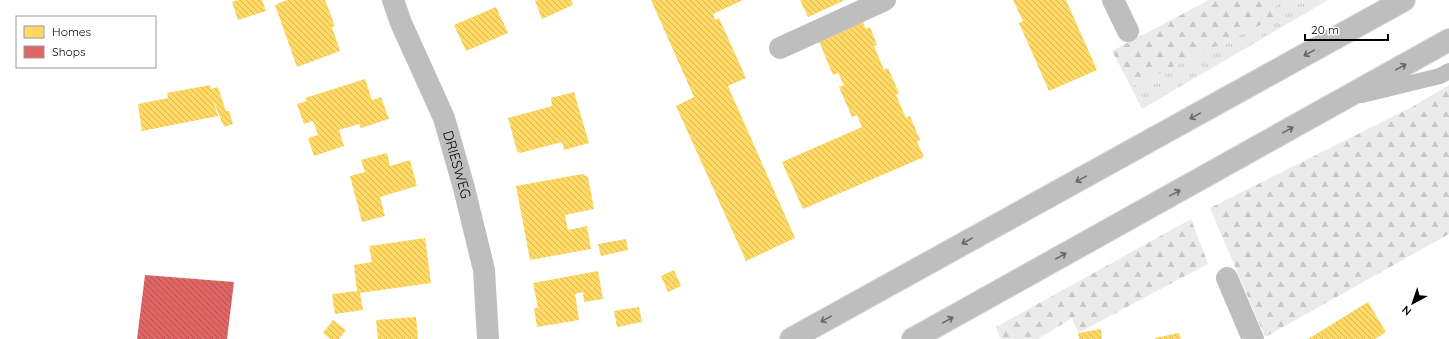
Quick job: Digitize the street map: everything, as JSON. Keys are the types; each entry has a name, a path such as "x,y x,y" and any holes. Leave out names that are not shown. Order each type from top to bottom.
{"main road":[{"name":"DRIESWEG","path":"393,0 401,23 444,118 464,188 484,270 488,339"},
{"path":"780,48 885,0"},
{"path":"1113,0 1128,32"},
{"path":"791,339 1404,0"},
{"path":"913,339 1449,40"},
{"path":"1227,278 1253,339"}],"lane":[{"path":"1343,99 1440,76 1449,71"}],"green space":[{"path":"1209,0 1284,0 1273,8 1275,18 1131,87 1112,51"},
{"path":"1284,0 1328,0 1142,109 1131,87 1275,18 1273,8"},
{"path":"1449,85 1449,234 1265,337 1210,208 1412,107"},
{"path":"1191,219 1208,264 1078,333 1072,318 1038,339 1000,339 996,327"}],"building: Homes":[{"path":"238,0 262,0 266,11 238,20 232,2"},
{"path":"287,0 325,0 335,26 332,27 340,51 297,67 275,5"},
{"path":"571,0 573,5 542,19 535,1"},
{"path":"651,0 743,0 713,14 715,20 719,18 746,78 728,86 795,238 746,261 676,106 694,97"},
{"path":"800,0 845,0 808,17"},
{"path":"1013,0 1066,0 1097,70 1049,91 1019,23 1023,21"},
{"path":"496,7 508,33 466,51 454,25"},
{"path":"862,20 866,29 870,27 877,45 874,46 884,70 888,68 899,93 896,95 906,118 910,116 920,140 917,142 924,157 803,209 782,162 862,127 857,115 852,117 839,87 844,85 838,73 833,75 818,39"},
{"path":"365,79 372,100 381,97 389,119 361,128 359,124 339,130 344,146 314,156 308,138 318,135 313,121 304,124 297,104 307,101 305,98"},
{"path":"210,85 211,89 218,87 226,111 229,111 233,124 224,127 213,100 218,116 142,131 138,104 168,98 167,93"},
{"path":"574,92 589,143 564,150 562,142 520,153 517,151 508,118 552,106 551,98"},
{"path":"387,153 390,166 410,160 417,186 380,197 385,216 362,222 350,176 365,172 361,160"},
{"path":"582,174 588,177 594,209 565,215 568,230 587,226 591,249 530,260 516,186"},
{"path":"425,238 431,283 360,293 363,310 335,314 332,294 357,291 354,265 372,262 369,246"},
{"path":"626,239 628,250 601,256 598,244"},
{"path":"674,270 681,286 668,292 661,276"},
{"path":"598,271 603,299 584,302 583,292 575,294 579,320 537,327 534,308 538,308 533,283"},
{"path":"1368,302 1386,332 1375,339 1308,339"},
{"path":"639,307 642,322 617,327 614,311"},
{"path":"416,317 418,339 378,339 376,320"},
{"path":"333,320 346,330 339,339 330,339 323,333"},
{"path":"1101,329 1102,339 1079,339 1078,333"},
{"path":"1179,333 1181,339 1155,339 1155,338"}],"building: Shops":[{"path":"145,275 234,282 227,339 137,339"}]}
